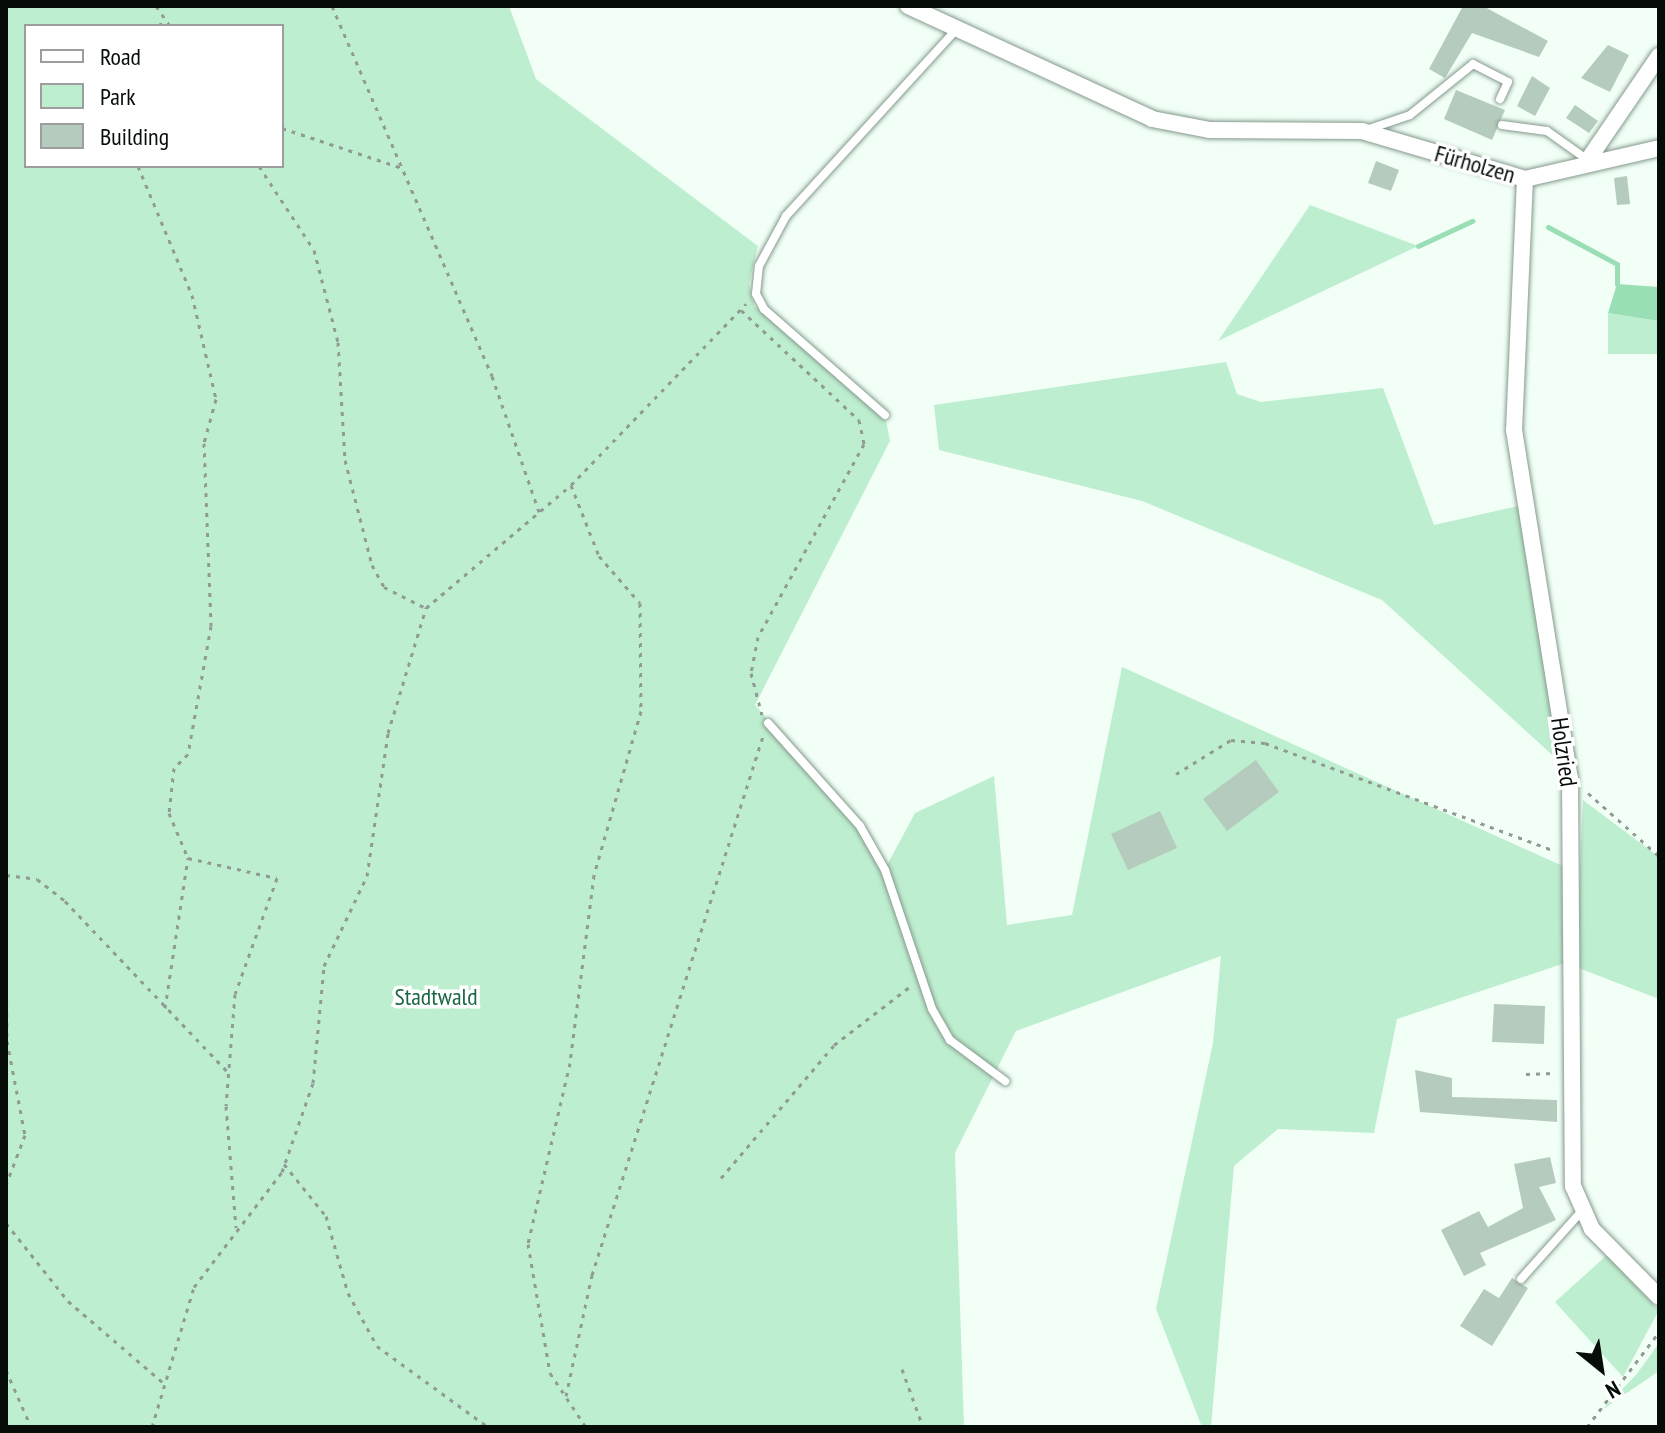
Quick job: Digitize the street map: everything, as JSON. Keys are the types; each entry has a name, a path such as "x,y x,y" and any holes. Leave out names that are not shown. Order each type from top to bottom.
{"street":[{"name":"Fürholzen","path":"908,6 1152,119 1209,130 1362,131 1525,179 1588,160 1659,148"},
{"path":"1588,160 1659,56"},
{"name":"Holzried","path":"1525,179 1514,430 1570,778 1573,1186 1581,1212"},
{"path":"1581,1212 1659,1297"}],"lane":[{"path":"885,415 764,309 756,294 759,266 786,216 957,29"},
{"path":"1362,131 1410,115 1473,64 1508,82 1500,99"},
{"path":"1502,125 1547,131 1588,160"},
{"path":"768,723 860,826 885,870 921,978 950,1040 1005,1081"},
{"path":"1521,1279 1581,1212"}],"path":[{"path":"156,6 169,24"},
{"path":"332,6 492,376 539,512"},
{"path":"160,24 165,18"},
{"path":"284,129 402,168"},
{"path":"139,168 192,295 216,399 204,458 211,626 188,754 174,768 169,813 188,858 165,1008"},
{"path":"260,168 314,250 338,342 345,460 372,565 384,587 426,608"},
{"path":"152,1427 194,1287 284,1164 313,1083 324,966 367,876 388,733 426,608 571,485 756,294"},
{"path":"566,1396 592,1275 768,723 755,705 751,673 758,637 864,444 859,420 741,310"},
{"path":"571,485 599,556 640,603 641,711 594,875 570,1063 528,1244 550,1373 586,1427"},
{"path":"1176,774 1231,740 1265,743 1571,856"},
{"path":"1570,778 1659,856"},
{"path":"188,858 277,878 235,994 229,1073 236,1228"},
{"path":"6,875 37,879 65,901 229,1073"},
{"path":"6,933 7,1041 25,1135 6,1185"},
{"path":"721,1178 834,1045 921,978"},
{"path":"1526,1074 1571,1072"},
{"path":"284,1164 326,1216 348,1293 377,1346 488,1427"},
{"path":"6,1223 68,1301 165,1384"},
{"path":"1587,1427 1659,1332"},
{"path":"902,1369 923,1427"},
{"path":"6,1370 31,1427"}],"green space":[{"name":"Stadtwald","path":"6,6 509,6 536,79 758,246 749,283 754,306 885,415 890,441 755,705 833,791 885,869 915,813 994,776 1007,925 1072,915 1122,667 1565,867 1565,963 1397,1019 1374,1133 1278,1129 1234,1166 1211,1427 1202,1427 1156,1309 1213,1043 1221,956 1016,1031 955,1153 964,1427 6,1427"},
{"path":"1310,205 1418,246 1218,341"},
{"path":"1608,313 1659,321 1659,354 1608,354"},
{"path":"1226,362 1237,394 1261,402 1383,388 1434,525 1518,506 1560,762 1382,600 1142,501 939,450 934,405"},
{"path":"1583,800 1659,857 1659,999 1576,967"},
{"path":"1607,1255 1659,1310 1623,1377 1555,1302"},
{"path":"1659,1343 1659,1371 1602,1410 1636,1375"}],"shaded area":[{"path":"1617,284 1659,287 1659,321 1608,313"}],"building":[{"path":"1463,6 1483,6 1548,41 1539,57 1472,33 1445,78 1429,69"},
{"path":"1608,45 1629,55 1610,92 1581,78"},
{"path":"1532,76 1550,88 1535,116 1517,106"},
{"path":"1456,90 1505,110 1492,140 1444,119"},
{"path":"1575,105 1598,121 1589,133 1566,118"},
{"path":"1376,161 1399,170 1391,191 1368,183"},
{"path":"1627,176 1630,204 1617,205 1614,178"},
{"path":"1256,760 1279,792 1227,831 1203,799"},
{"path":"1160,811 1177,848 1128,870 1111,834"},
{"path":"1494,1004 1545,1006 1544,1044 1492,1042"},
{"path":"1415,1070 1452,1078 1452,1097 1557,1100 1557,1122 1420,1112"},
{"path":"1550,1157 1556,1183 1539,1187 1556,1220 1480,1253 1486,1265 1464,1276 1441,1230 1479,1211 1488,1227 1523,1208 1514,1164"},
{"path":"1512,1278 1528,1288 1492,1346 1460,1326 1484,1289 1499,1298"}],"waterway":[{"path":"1418,246 1472,221"},
{"path":"1548,227 1617,264 1617,284"}]}
